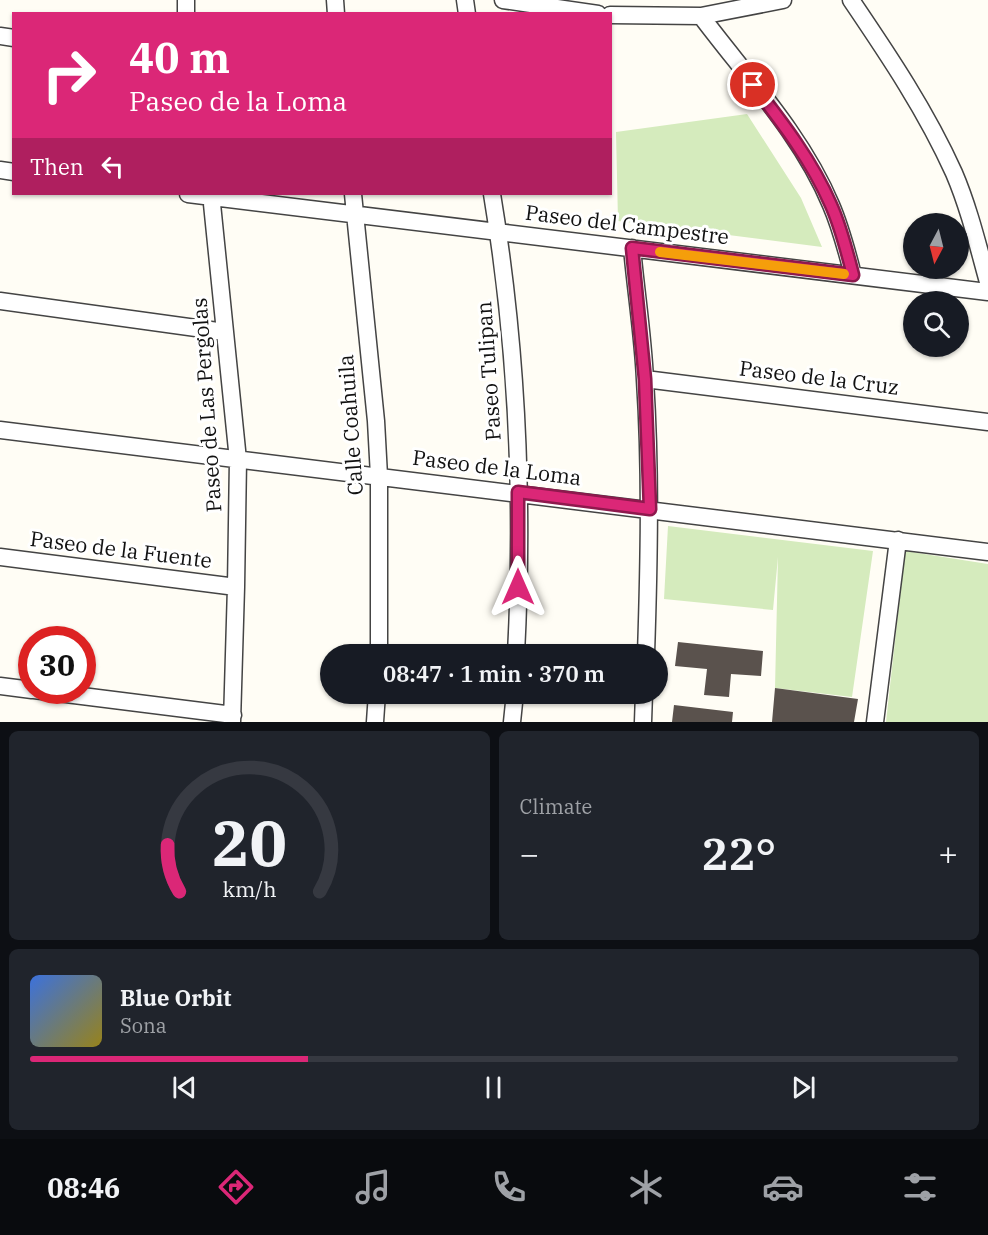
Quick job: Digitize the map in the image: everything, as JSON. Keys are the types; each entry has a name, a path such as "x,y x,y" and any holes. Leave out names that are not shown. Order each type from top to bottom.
{"street":[{"path":"503,0 584,12"},
{"path":"612,15 700,16 783,0"},
{"path":"851,0 906,82 942,148 968,211 988,282"},
{"path":"700,16 780,119 821,184 832,206 853,275"},
{"name":"Paseo del Campestre","path":"211,195 988,292"},
{"name":"Paseo de Las Pergolas","path":"211,195 238,460 232,718"},
{"name":"Calle Coahuila","path":"353,195 376,421 379,476 379,644"},
{"name":"Paseo Tulipan","path":"492,195 514,370 518,492 516,644"},
{"path":"632,248 645,379 650,509 646,644"},
{"path":"0,301 225,332"},
{"name":"Paseo de la Cruz","path":"645,379 988,422"},
{"name":"Paseo de la Loma","path":"0,430 518,492 988,552"},
{"path":"875,722 898,540"},
{"name":"Paseo de la Fuente","path":"0,557 236,587"},
{"path":"0,686 18,688"},
{"path":"96,699 232,718"},
{"path":"375,722 376,704"},
{"path":"512,722 513,704"},
{"path":"643,722 644,704"}],"green space":[{"path":"747,114 801,198 822,247 618,221 616,132"},
{"path":"668,526 873,551 852,697 775,688 778,557 773,610 664,599"},
{"path":"905,551 988,564 988,722 886,722"}],"building":[{"path":"678,642 763,651 761,676 731,674 729,697 704,695 707,669 675,666"},
{"path":"775,688 858,699 854,722 772,722"},
{"path":"674,705 733,712 732,722 672,722"}],"slow traffic":[{"path":"660,252 844,274"}],"route":[{"path":"518,587 518,492 650,509 645,379 632,248 853,275 832,206 821,184 780,119 753,85"}]}
